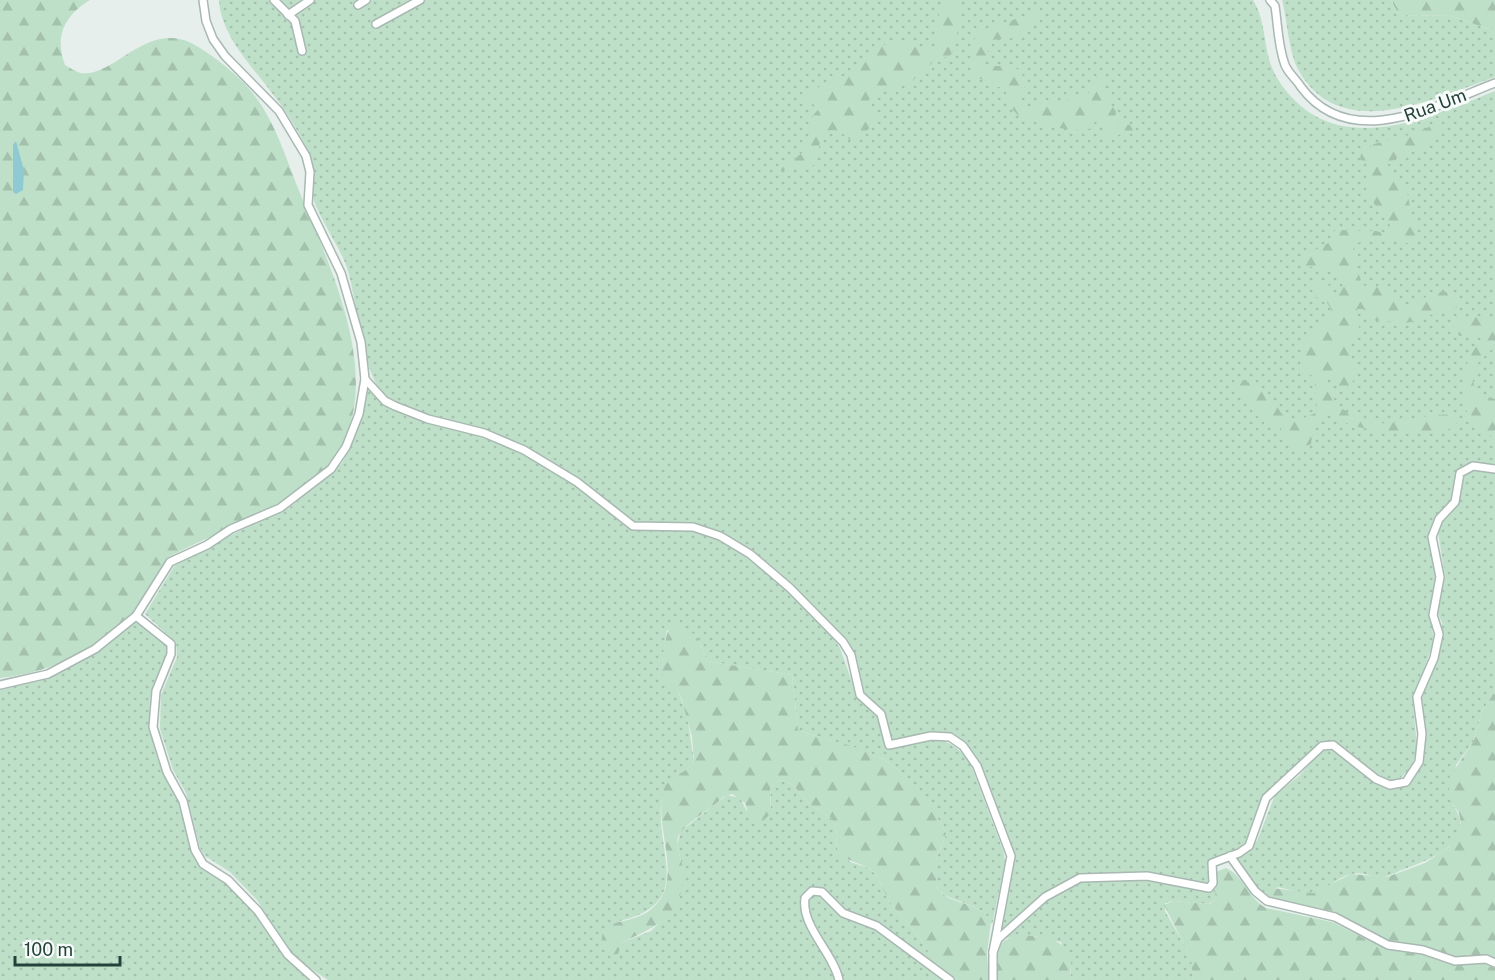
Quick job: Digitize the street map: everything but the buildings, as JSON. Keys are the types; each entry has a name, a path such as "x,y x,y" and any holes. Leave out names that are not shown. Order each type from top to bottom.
{"street":[{"path":"0,684 20,682 72,664 136,616 170,562 207,545 231,529 280,508 331,469 354,432 365,379 361,342 345,283 308,205 310,171 306,156 279,111 225,56 213,39 206,21 203,0"},
{"path":"274,0 299,28 302,51"},
{"path":"288,15 310,0"},
{"path":"358,5 366,0"},
{"path":"376,24 420,0"},
{"name":"Rua Um","path":"1270,0 1275,6 1281,54 1287,70 1310,99 1323,110 1339,116 1362,120 1404,118 1495,83"},
{"path":"365,379 385,401 407,412 484,433 524,450 578,482 633,526 676,525 720,536 750,554 789,588 843,642 851,655 860,695 881,714 889,745 931,736 950,737 963,746 977,766 1011,856 993,952 993,980"},
{"path":"993,952 998,939 1028,910 1066,884 1080,878 1147,876 1209,888 1214,883 1212,863 1248,846 1270,793 1296,773 1322,746 1330,744 1336,747 1383,783 1396,785 1410,778 1419,762 1421,752 1417,697 1434,658 1439,634 1433,615 1440,577 1432,537 1439,519 1455,502 1460,472 1473,466 1495,469"},
{"path":"136,616 171,644 171,654 153,703 153,727 167,772 183,801 195,850 203,864 221,874 252,904 295,963 316,980"},
{"path":"1230,856 1255,891 1267,902 1335,917 1388,945 1423,950 1455,961 1486,959 1495,963"},
{"path":"839,980 831,957 806,915 805,898 812,891 822,892 849,917 877,926 950,980"}],"green space":[{"path":"0,0 90,0 74,12 61,36 65,65 81,73 94,72 106,67 147,43 162,39 178,39 210,54 245,85 267,114 285,153 338,290 349,326 355,363 355,397 348,430 332,460 317,476 279,503 169,557 140,604 112,633 95,645 78,655 39,670 0,678"},
{"path":"219,0 1253,0 1258,9 1269,59 1277,78 1299,104 1323,120 1351,127 1379,127 1409,122 1495,91 1495,466 1470,464 1456,470 1450,502 1439,513 1429,536 1436,579 1429,610 1434,640 1413,702 1417,748 1412,767 1397,781 1384,779 1332,742 1321,743 1264,794 1246,842 1231,853 1209,861 1207,866 1210,880 1208,884 1154,874 1087,873 1051,890 998,934 1014,859 1012,848 987,785 970,752 960,740 945,734 891,742 885,714 862,693 852,651 749,551 701,526 677,523 645,524 633,521 621,514 592,489 523,446 483,429 427,416 400,406 379,388 367,361 346,265 315,202 312,191 310,155 285,111 232,39 221,14"},
{"path":"933,0 959,0 958,30 951,55 932,63 909,84 871,96 867,104 878,117 878,122 861,135 850,140 840,131 830,130 820,142 816,164 805,169 791,168 777,172 804,150 813,117 822,107 805,102 805,97 829,82 854,72 875,51 886,44 900,42 925,48 935,46 939,15 945,1"},
{"path":"1282,0 1391,0 1399,15 1452,16 1488,29 1495,26 1495,77 1418,104 1390,110 1364,111 1339,106 1317,93 1299,71 1290,46"},
{"path":"1391,0 1495,0 1495,26 1488,29 1452,16 1399,15"},
{"path":"1034,13 1042,13 1044,17 1012,38 991,40 986,57 978,63 1008,66 1021,72 1024,79 1024,92 1021,100 1023,108 1047,102 1062,103 1076,95 1088,94 1099,76 1105,84 1104,95 1109,98 1116,111 1115,121 1130,125 1134,132 1102,138 1102,131 1105,129 1096,115 1094,125 1089,129 1072,130 1047,126 1020,117 1012,109 1004,87 998,87 973,76 974,68 970,61 974,55 973,43 977,32"},
{"path":"1438,123 1443,124 1445,132 1418,150 1402,155 1387,164 1407,192 1417,230 1413,244 1389,240 1353,243 1353,249 1362,285 1386,288 1393,293 1401,306 1414,304 1435,293 1451,292 1457,300 1457,307 1453,311 1423,316 1420,320 1406,323 1373,320 1363,309 1357,309 1359,329 1349,344 1356,376 1349,387 1344,390 1339,387 1337,377 1332,375 1327,377 1327,382 1331,395 1339,406 1358,418 1385,423 1425,416 1454,415 1457,421 1454,427 1444,431 1403,434 1351,425 1330,414 1314,422 1311,444 1300,449 1286,439 1280,427 1265,423 1254,412 1242,396 1234,376 1264,390 1288,419 1303,418 1315,413 1317,406 1314,376 1299,371 1303,354 1303,339 1329,320 1331,309 1326,301 1316,297 1314,286 1316,283 1326,281 1334,294 1339,294 1346,280 1335,270 1305,266 1301,258 1328,243 1335,230 1376,231 1396,236 1366,188 1365,181 1370,167 1360,159 1361,154 1374,144 1413,134"},
{"path":"1483,316 1495,319 1495,346 1478,363 1471,376 1477,393 1495,399 1495,438 1472,421 1465,406 1463,387 1468,360 1486,334 1460,336 1453,329 1456,320"},
{"path":"368,388 392,409 406,416 491,439 547,466 600,504 626,527 639,530 681,527 716,537 739,550 780,583 830,634 840,648 858,699 878,714 887,747 923,740 944,741 962,753 971,765 1004,853 1005,864 992,925 982,911 949,897 936,886 936,860 946,834 927,804 900,772 873,754 798,730 792,675 707,661 697,636 667,630 662,664 678,691 687,715 694,761 665,787 663,793 661,813 667,870 665,886 659,900 644,912 620,921 618,954 623,942 651,931 672,910 683,870 677,844 681,831 727,795 740,798 747,811 771,807 770,787 780,780 793,785 811,805 831,818 836,827 837,849 850,862 869,868 876,875 889,901 920,938 938,966 954,980 328,980 299,961 286,947 257,900 230,872 205,856 200,848 186,793 173,770 160,729 161,695 177,657 176,642 145,614 175,565 289,508 342,463 356,435"},
{"path":"1469,469 1495,471 1495,691 1483,710 1473,742 1456,765 1453,805 1459,818 1460,829 1456,839 1427,860 1386,876 1356,873 1347,875 1315,892 1299,892 1278,887 1267,896 1262,894 1236,858 1246,854 1257,841 1275,795 1299,776 1323,748 1331,746 1393,787 1411,781 1424,757 1426,733 1422,698 1442,642 1442,623 1437,611 1445,577 1438,532 1445,516 1456,505 1462,476"},
{"path":"137,620 168,645 169,650 150,698 149,726 158,760 183,811 189,845 195,859 200,867 221,879 248,905 288,961 310,980 0,980 0,688 58,673 104,646"},
{"path":"672,621 697,636 707,661 792,675 798,730 852,746 883,759 901,773 919,792 946,834 936,860 936,886 948,897 986,914 991,921 987,954 989,980 954,980 933,960 920,938 889,901 876,875 869,868 842,857 837,849 836,827 831,818 811,805 793,785 780,780 770,787 771,813 762,822 751,822 745,803 732,794 723,797 685,827 677,841 683,869 679,898 674,908 658,924 623,942 618,954 610,955 607,952 602,943 604,929 646,913 659,901 665,888 668,873 661,807 663,792 665,786 673,778 691,766 694,761 692,737 682,700 678,691 663,679 664,650"},
{"path":"1495,691 1495,960 1451,957 1408,943 1390,941 1324,910 1268,899 1266,893 1272,888 1313,893 1351,874 1387,877 1425,863 1449,847 1457,836 1461,824 1459,813 1449,798 1449,778 1473,742 1483,710"},
{"path":"1226,868 1237,876 1255,899 1266,908 1332,922 1386,949 1414,952 1451,965 1485,964 1495,968 1495,980 1193,980 1191,958 1164,905 1173,901 1210,904 1215,900 1216,872"},
{"path":"1214,876 1216,878 1215,900 1209,904 1173,901 1165,903 1165,911 1192,958 1193,980 1070,980 1071,970 1061,942 1034,936 1005,938 1042,904 1083,880 1153,879 1196,890 1214,888"},
{"path":"1022,935 1051,938 1068,949 1071,963 1070,980 997,980 995,956 997,949 1006,939"}],"water":[{"path":"16,141 24,170 23,190 16,194 13,192 13,145"}]}
